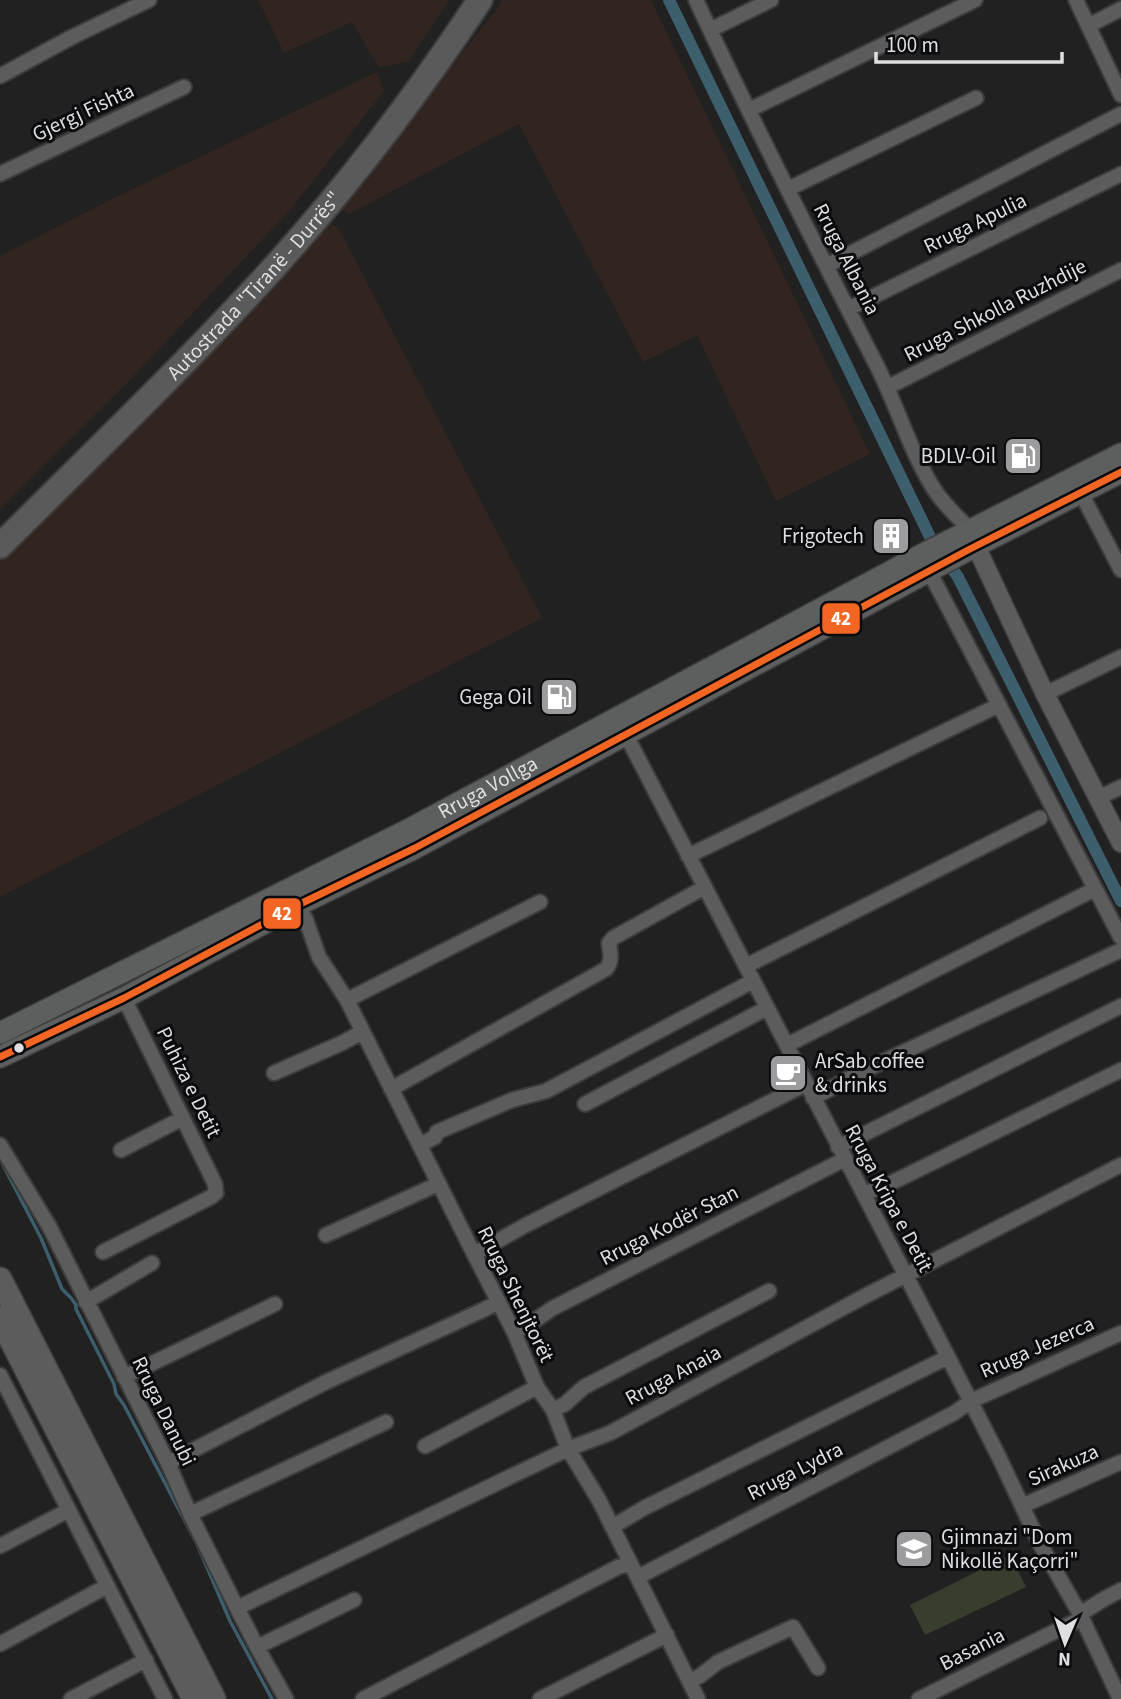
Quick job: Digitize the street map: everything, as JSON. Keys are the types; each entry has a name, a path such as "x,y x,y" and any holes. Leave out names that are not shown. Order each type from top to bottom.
{"highway":[{"name":"Autostrada \"Tiranë - Durrës\"","path":"0,521 183,342 244,276 353,150 460,0"},
{"name":"Autostrada \"Tiranë - Durrës\"","path":"0,546 200,346 282,258 365,160 437,64 480,0"}],"main road":[{"path":"969,540 1121,454"},
{"path":"969,540 1081,493 1121,472"},
{"name":"Rruga Vollga","path":"0,1033 621,727 930,564 969,540"},
{"name":"Rruga Vollga","path":"0,1057 124,998 298,905 415,848 621,727"},
{"path":"0,1279 214,1699"},
{"path":"0,1318 194,1699"}],"street":[{"path":"0,76 149,0"},
{"name":"Rruga Albania","path":"696,0 888,387 922,468 969,540"},
{"path":"710,30 771,0"},
{"path":"749,110 975,0"},
{"path":"1076,0 1121,95"},
{"path":"1088,26 1121,9"},
{"name":"Gjergj Fishta","path":"0,174 184,87"},
{"path":"788,189 976,98"},
{"path":"826,266 1121,114"},
{"name":"Rruga Apulia","path":"848,309 1121,174"},
{"name":"Rruga Shkolla Ruzhdije","path":"888,387 1121,270"},
{"path":"1081,493 1121,570"},
{"path":"969,540 1121,843"},
{"path":"930,564 999,705 1121,937"},
{"path":"1045,694 1121,657"},
{"path":"688,856 999,705"},
{"name":"Rruga Kripa e Detit","path":"621,727 971,1401 1040,1544 1081,1616 1119,1699"},
{"path":"1098,798 1121,787"},
{"path":"746,966 1040,818"},
{"path":"391,1089 606,969 610,962 609,943 613,938 705,887"},
{"path":"787,1045 1096,889"},
{"path":"347,1000 540,902"},
{"name":"Rruga Shenjtorët","path":"298,905 319,957 347,1000 514,1332 537,1387 553,1410 568,1449 598,1500 698,1699"},
{"path":"813,1098 1121,950"},
{"path":"420,1145 435,1137 437,1132 512,1100 545,1091 753,981"},
{"name":"Puhiza e Detit","path":"103,1252 216,1193 215,1185 124,998"},
{"name":"Rruga Kodër Stan","path":"514,1332 553,1308 1121,1006"},
{"path":"585,1104 767,1008"},
{"path":"274,1073 362,1032"},
{"path":"864,1195 1121,1070"},
{"path":"474,1254 526,1224 806,1084"},
{"path":"121,1150 183,1118"},
{"name":"Rruga Danubi","path":"0,1145 49,1226 168,1463 237,1608 286,1699"},
{"name":"Rruga Anaia","path":"237,1608 568,1449 610,1433 854,1301 1121,1165"},
{"path":"326,1235 436,1185 440,1186"},
{"path":"86,1302 152,1263"},
{"path":"553,1410 565,1404 584,1387 769,1291"},
{"path":"168,1463 326,1382 499,1302"},
{"path":"124,1377 275,1304"},
{"name":"Rruga Jezerca","path":"971,1401 1121,1333"},
{"path":"612,1527 644,1508 948,1357"},
{"path":"0,1376 4,1395 69,1510 165,1699"},
{"path":"425,1446 537,1387"},
{"name":"Rruga Lydra","path":"638,1577 954,1413 971,1401"},
{"path":"190,1514 386,1422"},
{"name":"Sirakuza","path":"1022,1506 1121,1462"},
{"path":"0,1546 69,1510"},
{"path":"363,1699 618,1567 630,1564"},
{"path":"0,1644 107,1586"},
{"name":"Basania","path":"919,1699 1081,1616 1121,1590"},
{"path":"257,1647 354,1600"},
{"path":"690,1681 718,1662 793,1627 818,1668"},
{"path":"540,1699 667,1635"},
{"path":"71,1699 146,1660"}],"shaded area":[{"path":"258,0 449,0 408,62 379,67 352,22 284,53"},
{"path":"502,0 651,0 870,454 776,501 697,335 643,362 519,124 349,214 339,208"},
{"path":"377,72 384,91 291,209 128,382 0,509 0,256 112,199"},
{"path":"325,222 338,227 542,618 0,897 0,562"}],"green space":[{"path":"1010,1555 1026,1587 925,1635 910,1605"}],"waterway":[{"path":"669,0 931,539 958,577 1121,901"},
{"path":"3,1165 41,1238 62,1289 76,1305 114,1384 116,1394 197,1544 230,1621 272,1699"}],"transit line":[{"name":"42","path":"0,1057 124,998 298,905 415,848 968,550 1121,472"}],"place":[{"name":"BDLV-Oil","path":"1023,456"},
{"name":"Frigotech","path":"891,536"},
{"name":"Gega Oil","path":"559,697"},
{"name":"ArSab coffee & drinks","path":"788,1073"},
{"name":"Gjimnazi \"Dom Nikollë Kaçorri\"","path":"914,1549"}]}
